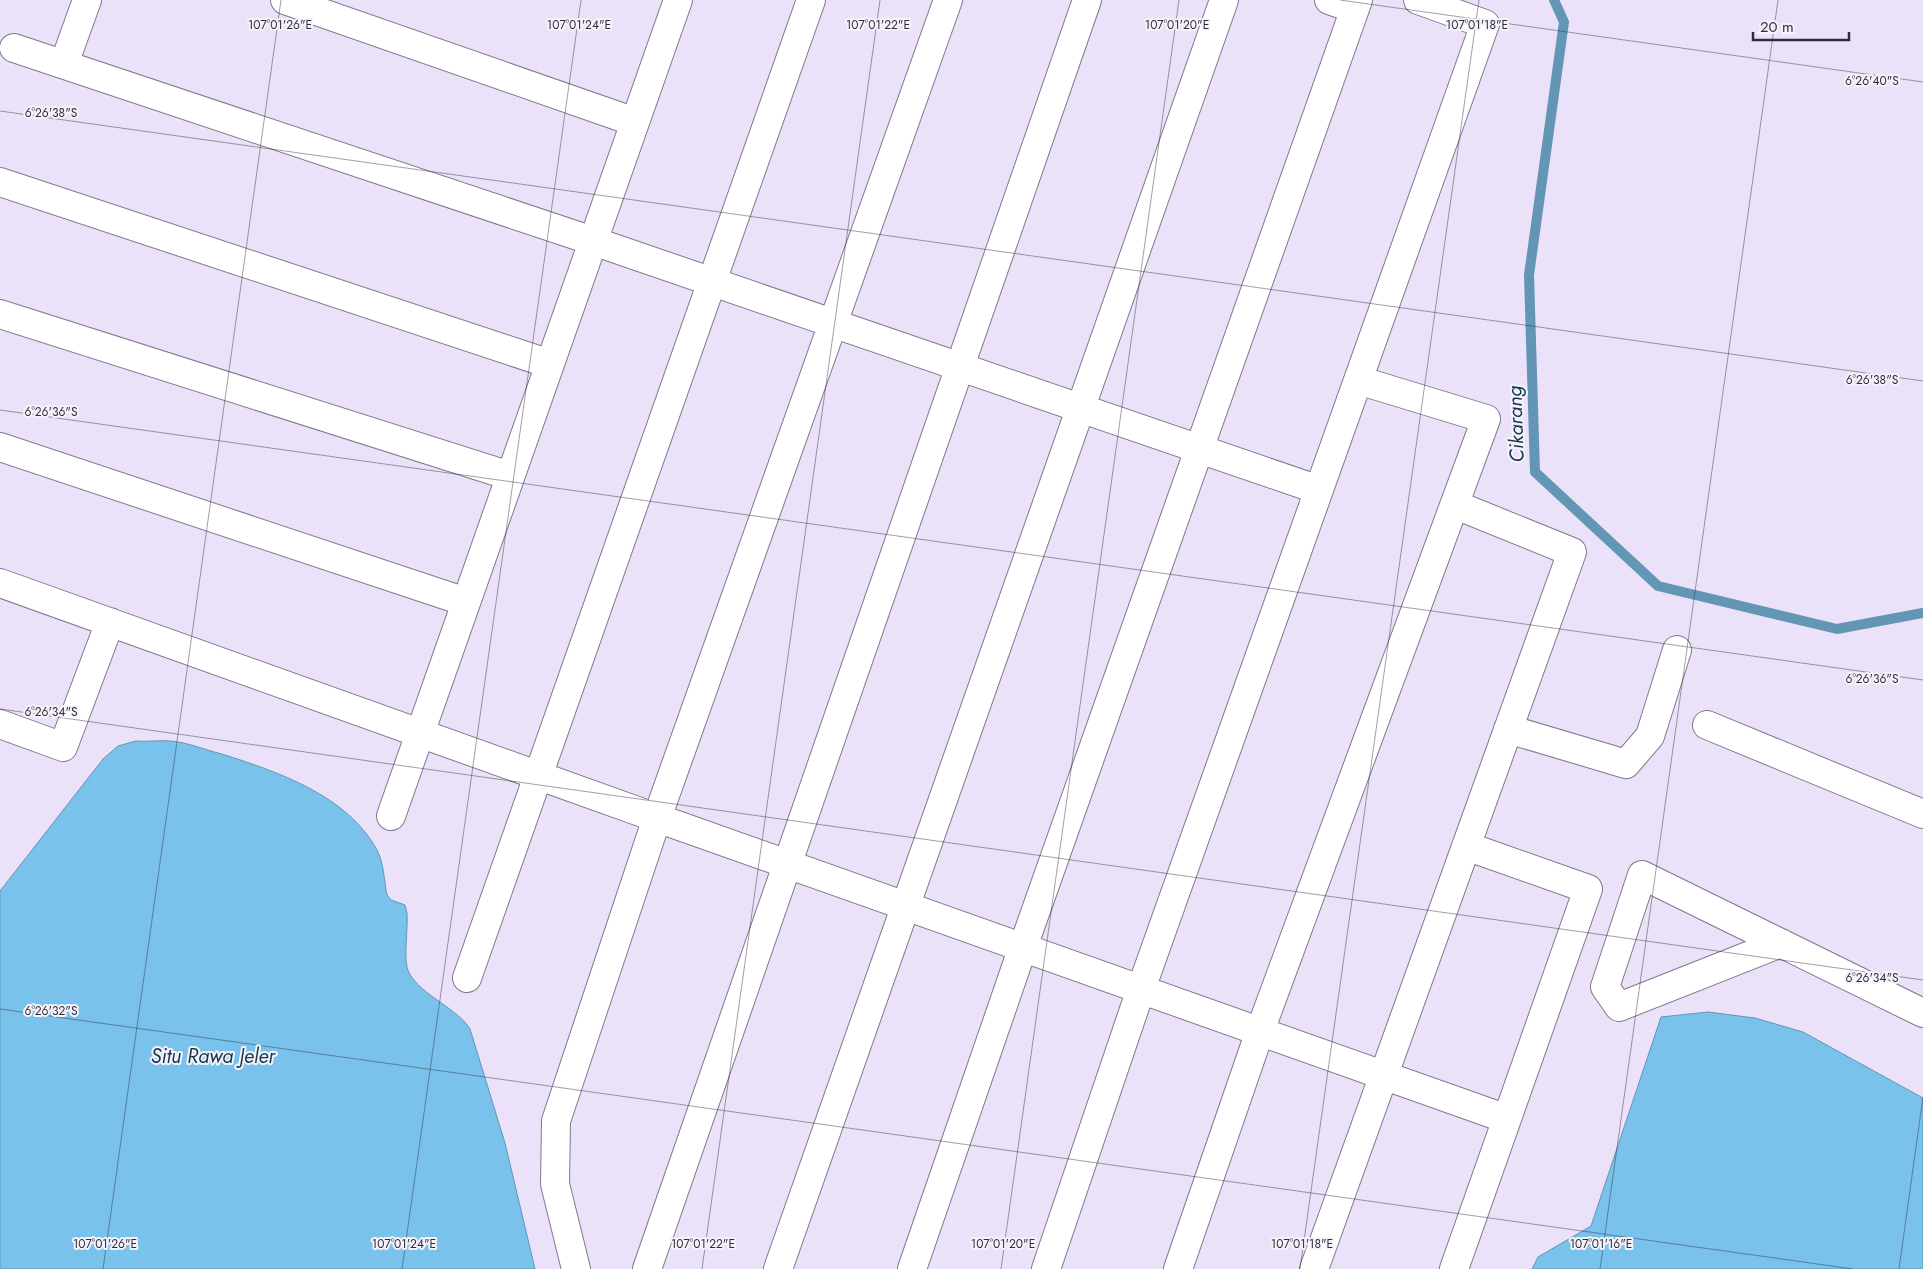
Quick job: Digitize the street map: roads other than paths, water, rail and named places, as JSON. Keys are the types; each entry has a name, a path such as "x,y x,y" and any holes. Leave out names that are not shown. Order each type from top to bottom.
{"street":[{"path":"64,64 87,0"},
{"path":"285,0 635,122"},
{"path":"466,978 811,0"},
{"path":"576,1269 556,1184 556,1121 657,818 948,0"},
{"path":"647,1269 1087,0"},
{"path":"778,1269 1224,0"},
{"path":"912,1269 1022,947 1356,4 1330,0"},
{"path":"1046,1269 1140,989 1485,24 1418,0"},
{"path":"391,816 635,122 673,1"},
{"path":"14,48 593,241 1319,490"},
{"path":"0,182 550,364"},
{"path":"0,314 510,476"},
{"path":"1178,1269 1260,1031 1456,505 1486,419 1358,380"},
{"path":"0,447 466,602"},
{"path":"1314,1269 1572,552 1456,505"},
{"path":"0,583 1507,1119"},
{"path":"0,724 63,747 110,622"},
{"path":"1508,729 1626,764 1650,736 1677,650"},
{"path":"1707,725 1923,814"},
{"path":"1454,1269 1588,889 1466,846"},
{"path":"1781,943 1619,1007 1605,986 1642,875 1781,943 1923,1013"}],"water":[{"name":"Situ Rawa Jeler","path":"136,741 183,743 266,769 309,788 330,800 348,814 364,831 379,855 387,895 391,900 405,905 407,913 406,962 411,976 426,992 464,1021 470,1029 505,1143 535,1269 0,1269 0,891 103,759 118,746"},
{"path":"1708,1012 1755,1018 1803,1032 1923,1098 1923,1269 1532,1269 1538,1257 1591,1226 1661,1017"}],"waterway":[{"name":"Cikarang","path":"1554,0 1564,22 1529,275 1535,472 1658,586 1837,629 1923,613"}]}
